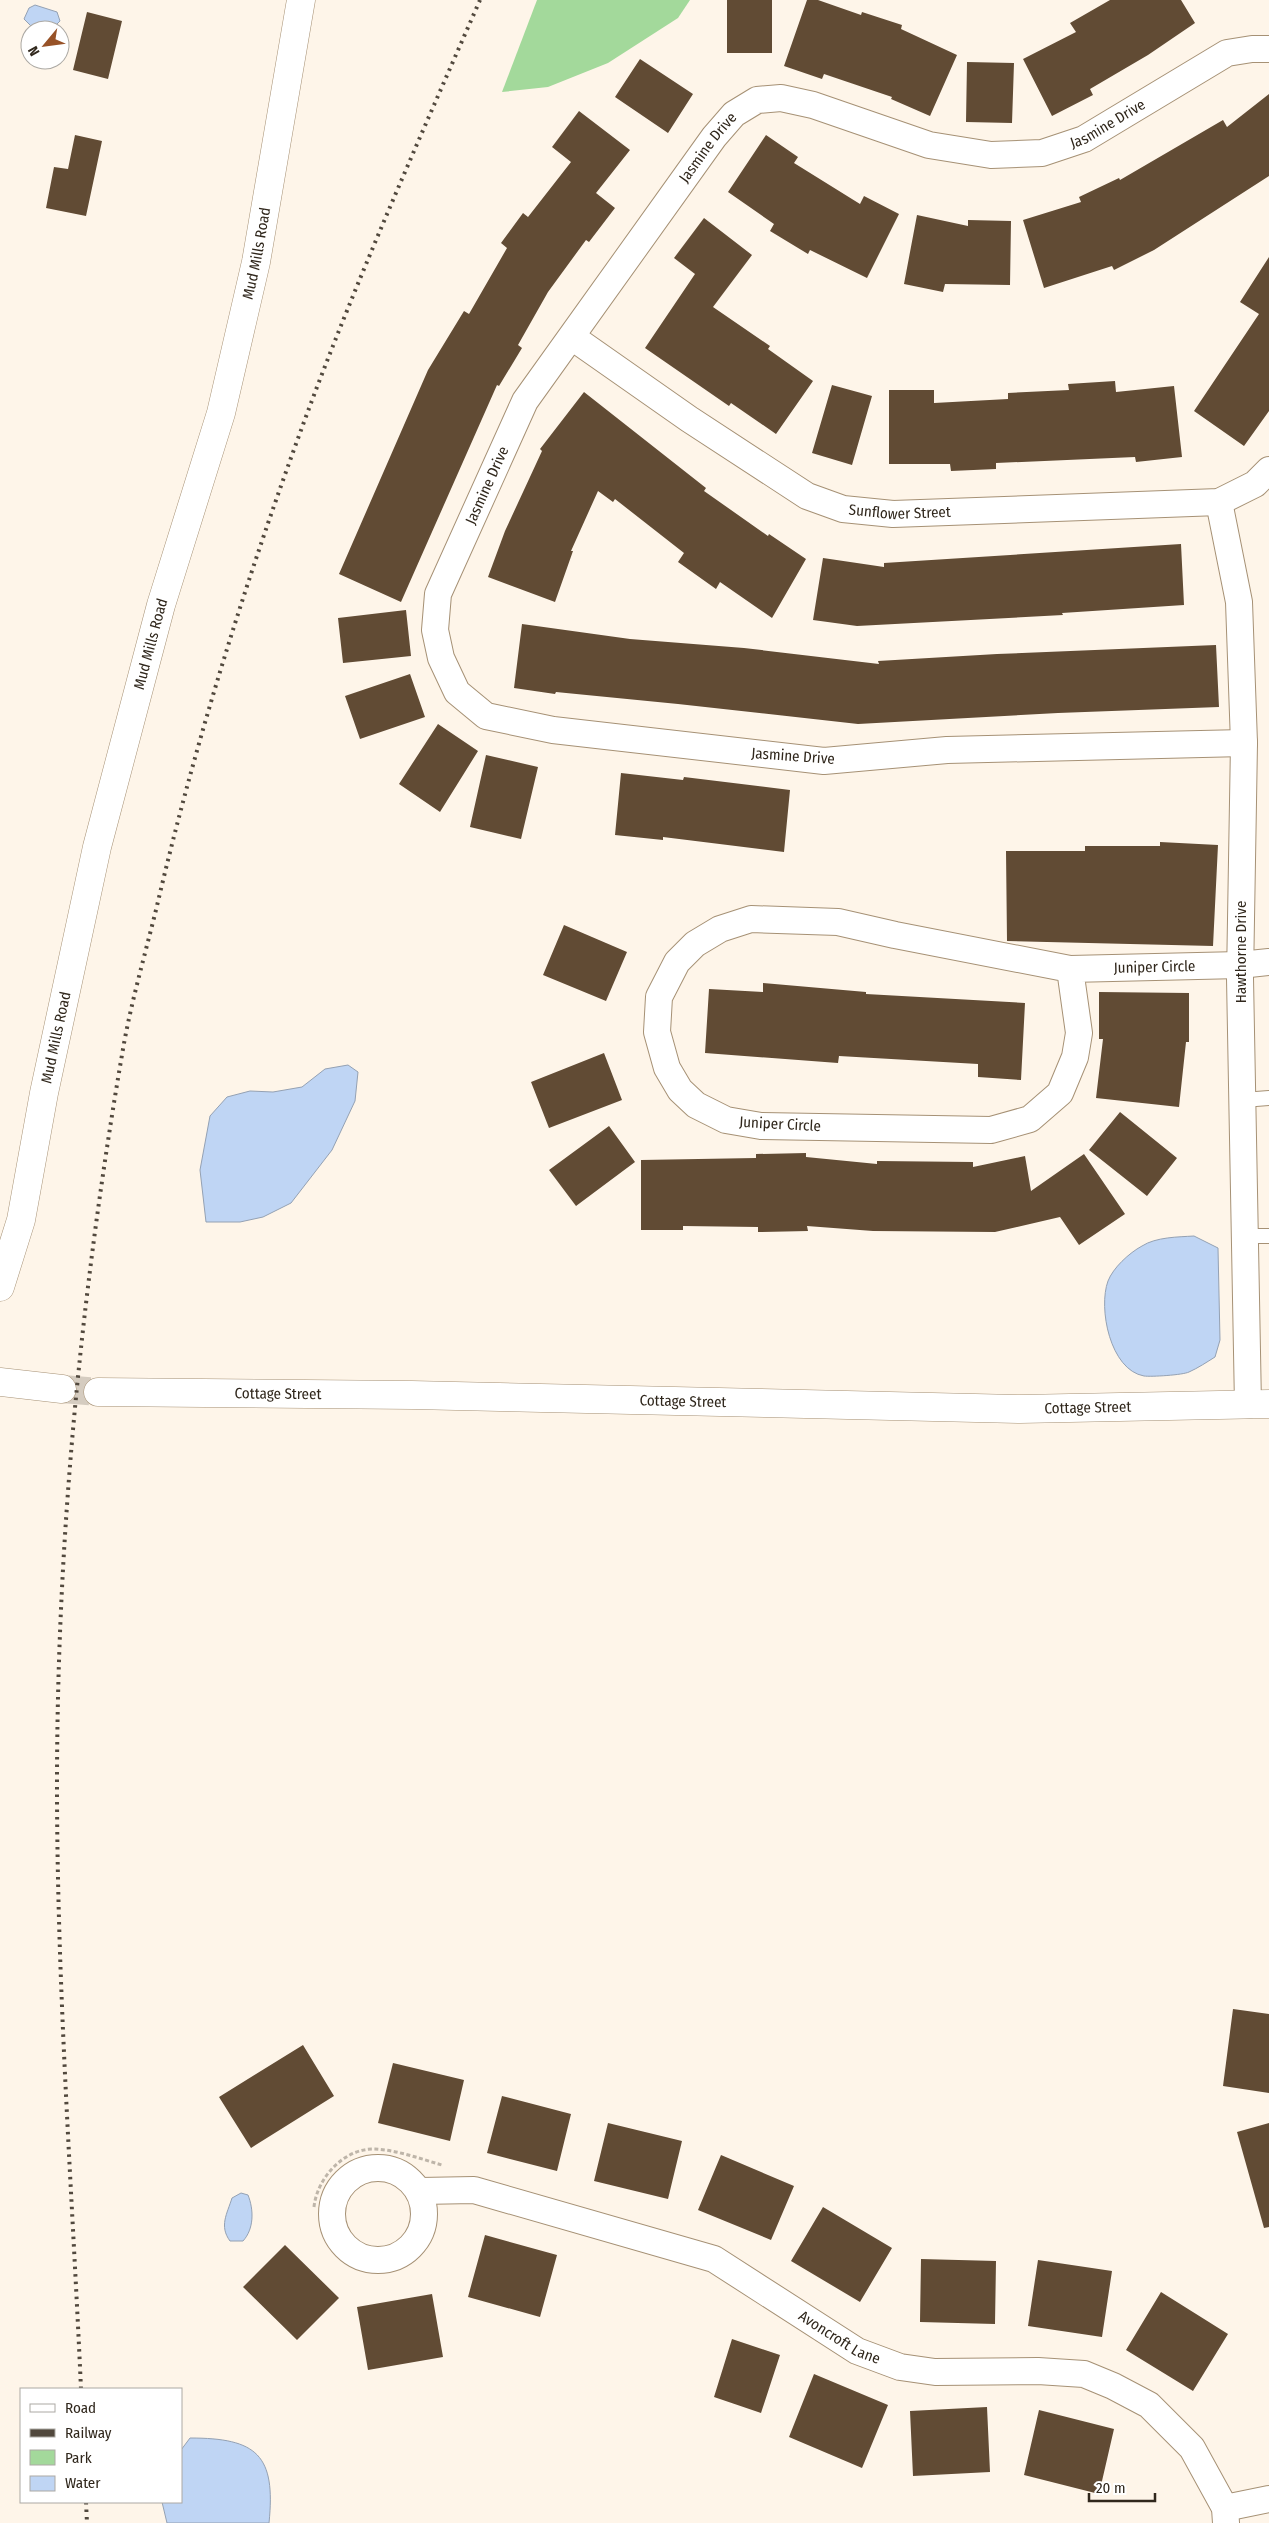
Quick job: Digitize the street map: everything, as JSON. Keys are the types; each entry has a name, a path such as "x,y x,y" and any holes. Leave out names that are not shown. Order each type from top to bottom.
{"street":[{"name":"Mud Mills Road","path":"0,1287 21,1220 44,1093 97,847 161,605 223,404 256,262 301,0"},
{"name":"Jasmine Drive","path":"1244,743 947,750 824,761 554,730 486,716 457,692 441,658 435,630 438,594 525,401 714,137 734,114 757,100 781,98 813,105 930,145 991,155 1042,154 1084,139 1227,53 1252,49 1269,49"},
{"name":"Sunflower Street","path":"572,337 689,419 807,496 843,509 892,514 1219,502 1255,484 1269,470"},
{"name":"Hawthorne Drive","path":"1219,502 1239,602 1244,743 1240,965 1243,1100 1257,1236 1259,1404"},
{"name":"Juniper Circle","path":"1070,969 1079,1033 1075,1057 1060,1093 1030,1119 991,1130 761,1126 726,1120 696,1105 680,1090 667,1068 657,1032 659,997 677,962 695,944 720,929 751,919 838,922 1070,969 1240,965 1269,962"},
{"path":"0,1382 62,1389"},
{"name":"Cottage Street","path":"98,1392 412,1395 1020,1409 1259,1404"},
{"name":"Avoncroft Lane","path":"420,2190 474,2190 714,2259 857,2351 900,2367 935,2372 1038,2371 1084,2374 1113,2386 1149,2405 1192,2448 1226,2516"},
{"path":"1226,2516 1269,2500"}],"lane":[{"path":"1243,1100 1269,1098"}],"green space":[{"path":"537,0 690,0 678,18 608,63 548,87 502,92"}],"water":[{"path":"35,5 57,12 60,20 25,20 29,8"},
{"path":"348,1065 358,1072 355,1101 332,1150 291,1203 263,1217 240,1222 206,1222 200,1170 210,1116 227,1097 250,1091 273,1092 302,1087 325,1069"},
{"path":"1194,1236 1218,1248 1220,1340 1215,1357 1186,1373 1144,1376 1132,1371 1115,1350 1106,1321 1105,1293 1108,1281 1122,1261 1148,1243 1167,1238"},
{"path":"241,2193 248,2195 250,2201 251,2225 243,2241 230,2241 225,2230 225,2220 232,2198"},
{"path":"190,2438 213,2439 232,2442 246,2447 257,2455 265,2466 269,2481 269,2523 167,2523 162,2503 182,2503 182,2449"}],"building":[{"path":"727,0 772,0 772,53 727,53"},
{"path":"807,0 818,0 861,15 862,12 902,25 901,29 957,55 930,116 891,99 892,97 824,74 822,79 784,66"},
{"path":"1110,0 1181,0 1195,23 1148,55 1090,89 1093,95 1052,116 1023,59 1076,32 1070,23"},
{"path":"87,12 122,21 108,79 73,70"},
{"path":"640,59 693,94 668,133 615,97"},
{"path":"967,62 1014,63 1012,123 966,122"},
{"path":"1269,94 1269,176 1154,250 1114,270 1112,266 1044,288 1023,220 1081,202 1079,197 1119,178 1120,180 1223,120 1227,127"},
{"path":"579,111 630,150 596,193 615,208 589,242 586,240 548,292 518,345 522,348 499,386 497,385 401,602 339,574 428,370 464,311 469,314 507,248 501,243 523,213 528,217 571,162 552,147"},
{"path":"75,135 102,141 86,216 46,208 54,167 68,169"},
{"path":"766,135 798,157 794,163 860,204 864,196 899,214 867,278 810,250 808,254 770,231 774,224 728,192"},
{"path":"917,215 968,226 968,220 1011,221 1010,285 945,284 943,292 904,284"},
{"path":"704,218 752,255 713,307 770,346 768,349 813,381 776,434 731,403 729,406 645,348 695,274 674,258"},
{"path":"1269,257 1269,411 1244,446 1194,411 1259,314 1240,302"},
{"path":"1115,381 1116,392 1174,386 1182,457 1136,462 1135,457 996,463 996,469 951,471 950,464 889,464 889,390 934,390 934,403 1008,399 1008,393 1069,390 1068,384"},
{"path":"832,385 872,396 852,465 812,453"},
{"path":"584,392 706,488 704,491 768,536 769,534 806,559 772,618 720,582 716,589 678,562 684,553 615,499 613,502 598,491 571,551 573,551 555,602 488,577 505,531 542,451 540,449"},
{"path":"1181,544 1184,605 1062,613 1063,615 857,626 813,620 823,558 884,567 884,563"},
{"path":"406,610 411,656 343,663 338,618"},
{"path":"522,624 630,639 744,648 879,664 878,661 997,654 1216,645 1219,707 1058,713 858,724 678,704 556,692 555,694 514,688"},
{"path":"410,674 425,717 360,739 345,696"},
{"path":"438,724 478,751 440,812 399,784"},
{"path":"486,755 538,767 521,839 470,827"},
{"path":"621,773 683,780 684,777 790,790 784,852 663,837 663,840 615,835"},
{"path":"1160,842 1218,845 1213,946 1007,941 1006,851 1085,851 1085,846 1160,846"},
{"path":"564,925 627,952 606,1001 543,975"},
{"path":"763,983 866,992 866,994 1025,1003 1021,1080 978,1077 978,1064 839,1056 838,1063 705,1053 709,989 763,992"},
{"path":"1099,992 1189,993 1189,1042 1186,1042 1179,1107 1096,1098 1103,1039 1099,1039"},
{"path":"604,1053 622,1100 549,1128 531,1082"},
{"path":"1120,1112 1177,1158 1147,1196 1089,1150"},
{"path":"609,1126 635,1162 576,1206 549,1170"},
{"path":"806,1153 806,1157 877,1164 877,1161 973,1162 973,1167 1025,1156 1031,1191 1084,1154 1125,1214 1079,1245 1060,1217 995,1232 873,1231 807,1226 808,1231 758,1232 758,1227 683,1226 683,1230 641,1230 641,1160 756,1158 756,1154"},
{"path":"1233,2009 1269,2014 1269,2093 1223,2086"},
{"path":"303,2045 334,2096 251,2148 219,2097"},
{"path":"393,2063 464,2080 450,2141 378,2123"},
{"path":"502,2096 571,2114 557,2171 487,2153"},
{"path":"608,2123 682,2141 668,2199 594,2181"},
{"path":"1269,2123 1269,2227 1264,2228 1237,2132"},
{"path":"721,2155 794,2186 771,2240 698,2210"},
{"path":"823,2207 892,2248 860,2302 791,2261"},
{"path":"485,2235 557,2255 540,2317 468,2297"},
{"path":"285,2245 339,2298 297,2340 243,2287"},
{"path":"921,2259 996,2261 995,2324 920,2322"},
{"path":"1038,2260 1112,2271 1102,2337 1028,2326"},
{"path":"1161,2292 1228,2334 1193,2391 1126,2350"},
{"path":"432,2294 443,2357 368,2370 357,2307"},
{"path":"732,2339 780,2355 761,2413 714,2397"},
{"path":"814,2374 888,2405 862,2468 789,2437"},
{"path":"987,2407 990,2472 913,2476 910,2411"},
{"path":"1039,2410 1114,2429 1099,2494 1024,2475"}],"tunnel":[{"path":"62,1389 98,1392"}],"railway":[{"path":"81,2388 59,1936 58,1693 61,1600 74,1416 95,1232 123,1049 135,990 193,765 211,701 272,511 317,387 356,289 480,0"},
{"path":"86,2503 87,2523"}]}
